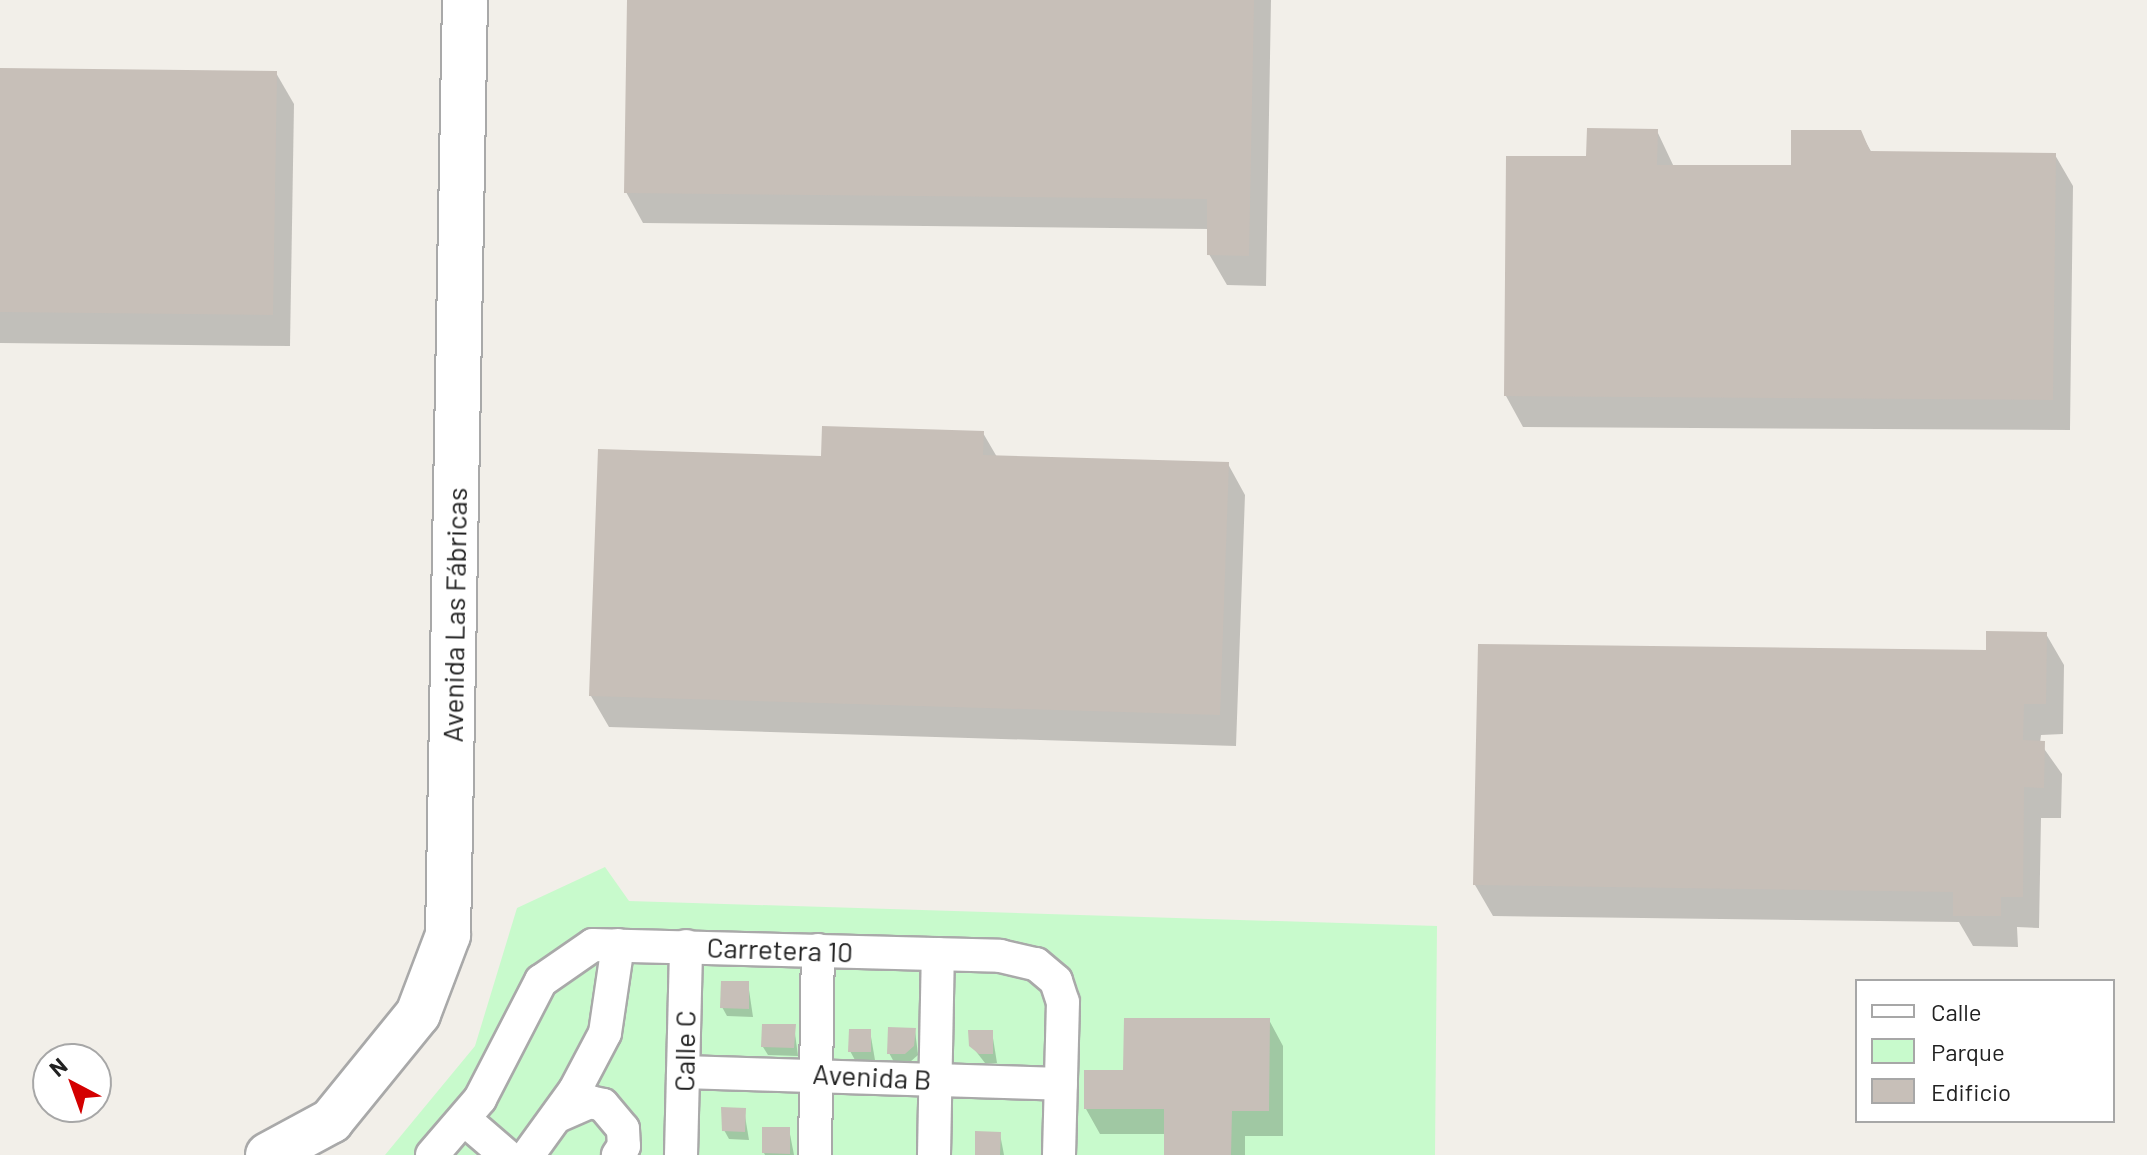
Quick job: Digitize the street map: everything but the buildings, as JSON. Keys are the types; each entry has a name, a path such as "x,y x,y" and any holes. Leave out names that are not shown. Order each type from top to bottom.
{"street":[{"name":"Avenida Las Fábricas","path":"268,1155 331,1121 418,1014 448,935 465,0"}],"lane":[{"name":"Carretera 10","path":"432,1155 464,1119 516,1035 541,981 593,945 1000,956 1036,964 1056,981 1063,1002 1059,1155"},
{"path":"542,1137 605,1033 618,945"},
{"name":"Calle C","path":"681,1155 686,946"},
{"path":"815,1155 818,950"},
{"path":"934,1155 938,954"},
{"name":"Avenida B","path":"683,1072 817,1073 1061,1084"},
{"path":"542,1137 590,1102 603,1105 623,1129 624,1146 618,1155"},
{"path":"464,1119 506,1155"}],"green space":[{"path":"605,867 629,901 1437,926 1435,1155 385,1155 475,1046 517,908"}]}
